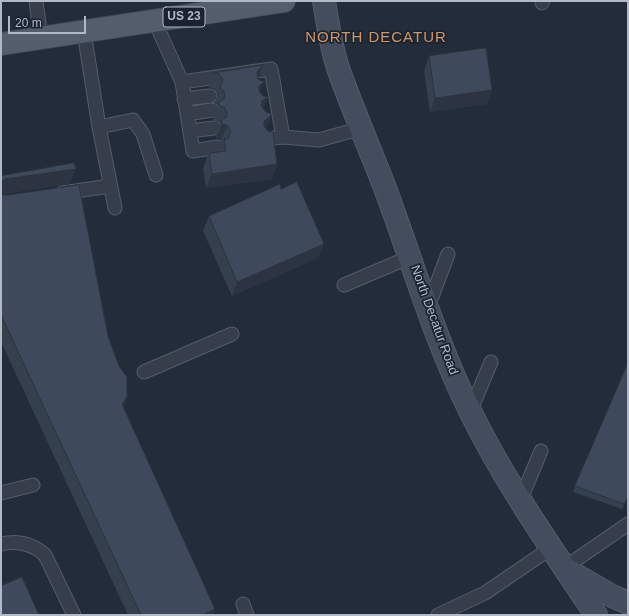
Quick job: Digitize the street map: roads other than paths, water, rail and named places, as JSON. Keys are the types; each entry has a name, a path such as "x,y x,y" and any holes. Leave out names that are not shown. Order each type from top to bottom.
{"main road":[{"name":"US 23","path":"1,44 155,22 284,1"},
{"name":"North Decatur Road","path":"324,1 330,39 339,70 451,369 470,412 494,458 520,501 596,615"},
{"path":"564,568 612,596 628,603"}],"lane":[{"path":"36,1 41,38"},
{"path":"155,22 182,82 193,150 218,147"},
{"path":"84,32 99,127 115,208"},
{"path":"182,82 271,69 283,137"},
{"path":"259,89 274,88"},
{"path":"184,99 210,96"},
{"path":"261,104 277,102"},
{"path":"187,114 212,110"},
{"path":"264,120 280,118"},
{"path":"99,127 133,120 143,134 156,175"},
{"path":"190,130 214,128"},
{"path":"266,139 283,137 319,140 362,128"},
{"path":"48,195 110,186"},
{"path":"428,308 448,254"},
{"path":"344,286 410,257"},
{"path":"144,372 232,334"},
{"path":"470,412 491,362"},
{"path":"520,501 542,452"},
{"path":"1,493 33,485"},
{"path":"564,568 628,524"},
{"path":"1,544 18,543 30,545 38,548 46,555 74,615"},
{"path":"438,615 485,593 551,548"}],"district":[{"name":"NORTH DECATUR","path":"376,38"}]}
